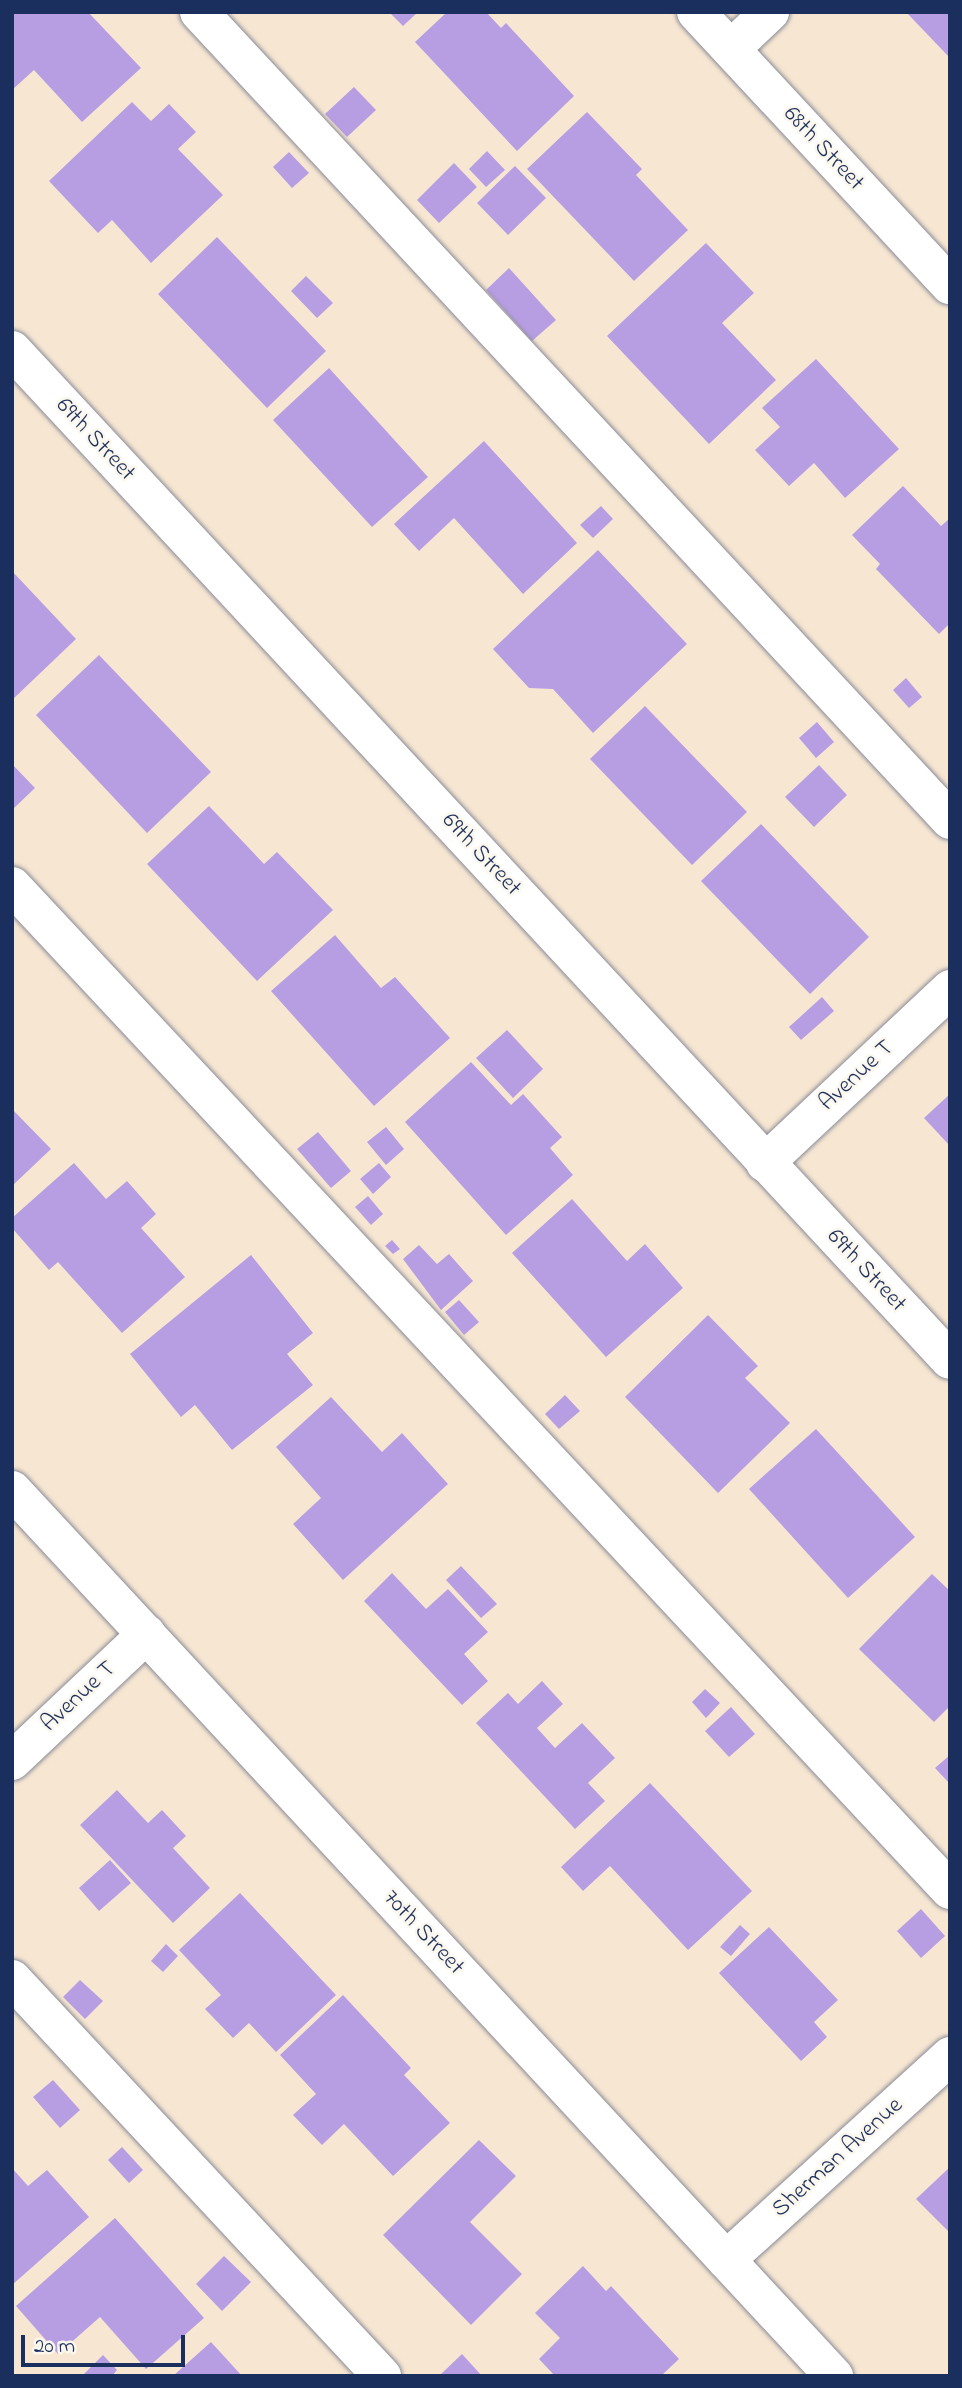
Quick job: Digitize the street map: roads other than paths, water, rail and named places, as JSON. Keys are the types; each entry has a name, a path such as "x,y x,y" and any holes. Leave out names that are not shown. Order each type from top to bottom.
{"street":[{"path":"199,12 950,820"},
{"name":"68th Street","path":"696,12 950,285"},
{"path":"731,49 770,12"},
{"name":"69th Street","path":"12,350 950,1360"},
{"path":"12,886 950,1890"},
{"name":"Avenue T","path":"765,1163 950,989"},
{"name":"70th Street","path":"12,1490 834,2376"},
{"name":"Avenue T","path":"12,1761 147,1634"},
{"path":"12,1979 382,2376"},
{"name":"Sherman Avenue","path":"726,2260 950,2056"}]}
